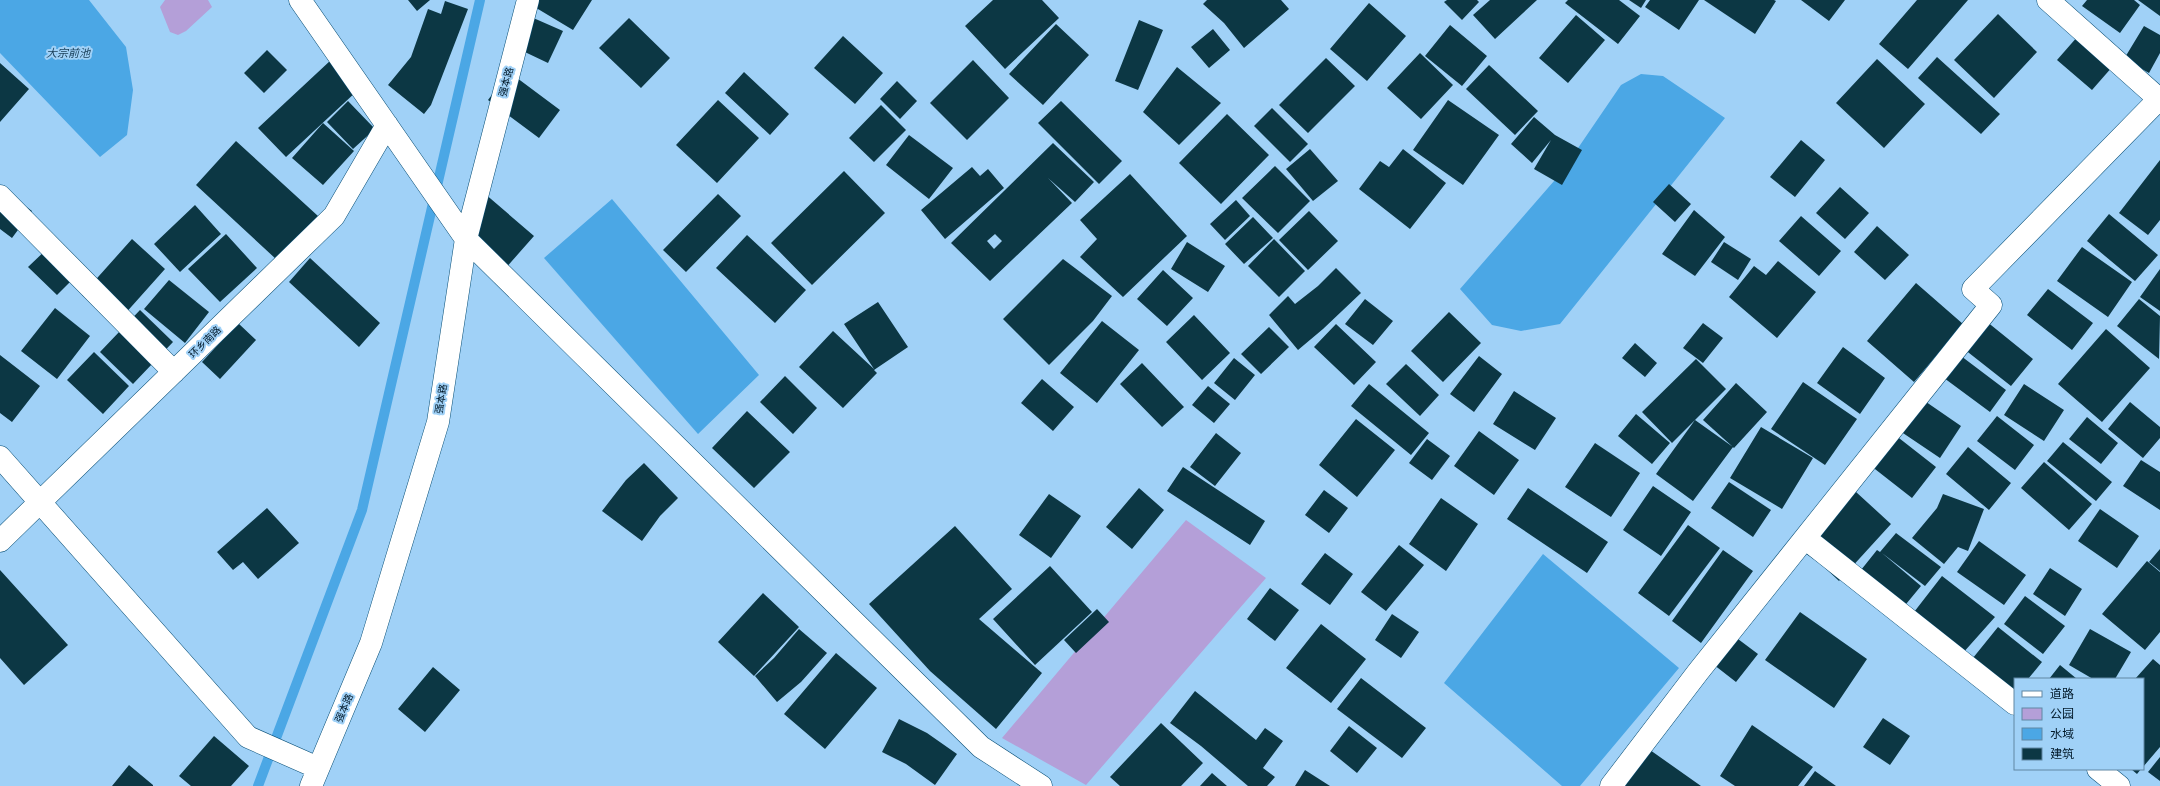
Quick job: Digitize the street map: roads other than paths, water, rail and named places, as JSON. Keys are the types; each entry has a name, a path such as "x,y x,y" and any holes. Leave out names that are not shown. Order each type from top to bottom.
{"street":[{"path":"300,0 466,239 981,747 1041,786"},
{"name":"强本路","path":"315,777 371,643 438,422 466,239 528,0"},
{"path":"1612,786 1698,672 1991,305 1973,289 2156,108 2048,0"},
{"name":"环乡南路","path":"0,542 334,216 387,125"},
{"path":"0,196 174,372"},
{"path":"0,457 39,504 248,737 285,754 315,777"},
{"path":"1805,538 2014,703"},
{"path":"2099,770 2119,786"}],"water":[{"name":"大宗前池","path":"0,0 89,0 126,47 133,90 127,135 100,157 0,53"},
{"path":"1641,74 1663,76 1725,118 1560,324 1521,331 1492,325 1460,289 1561,173 1621,85"},
{"path":"612,199 759,375 698,434 544,258"},
{"path":"1543,554 1679,668 1580,786 1562,786 1444,683"}],"waterway":[{"path":"258,786 362,510 480,0"}]}
